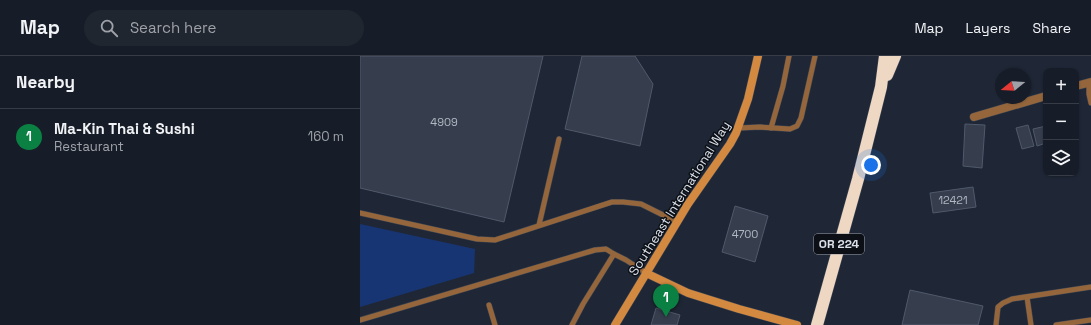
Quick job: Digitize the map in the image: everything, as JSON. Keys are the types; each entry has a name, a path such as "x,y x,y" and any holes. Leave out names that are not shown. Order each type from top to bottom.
{"highway":[{"name":"OR 224","path":"882,87 885,56"},
{"name":"OR 224","path":"817,325 882,87 895,56"}],"street":[{"name":"Southeast International Way","path":"615,325 677,222 730,144 739,128 748,99 758,56"},
{"path":"1079,85 1090,82"},
{"path":"974,117 1043,97"},
{"path":"646,273 688,293 797,325"}],"lane":[{"path":"771,128 783,86 789,56"},
{"path":"739,128 760,127 790,129 797,126 801,118 814,56"},
{"path":"1090,82 1089,94 1091,103"},
{"path":"539,226 559,139"},
{"path":"360,213 487,240 495,240 612,202 641,204 677,222"},
{"path":"360,320 596,250 606,249 646,273"},
{"path":"572,325 583,304 614,254"},
{"path":"996,325 998,307 1004,302 1012,299 1091,287"},
{"path":"1026,297 1031,325"},
{"path":"489,305 495,325"},
{"path":"1056,325 1091,320"}],"shaded area":[{"path":"360,224 475,249 474,273 360,307"}],"building":[{"path":"360,56 543,56 504,222 360,188"},
{"path":"582,56 635,56 653,84 640,146 565,129"},
{"path":"965,124 985,125 982,168 963,166"},
{"path":"1028,125 1034,146 1022,149 1016,128"},
{"path":"1043,127 1043,144 1037,146 1033,129"},
{"path":"973,187 976,207 933,213 930,193"},
{"path":"735,206 768,216 755,262 722,252"},
{"path":"910,290 983,306 978,325 902,325"},
{"path":"656,308 680,315 677,325 651,325"}],"place":[{"name":"Ma-Kin Thai & Sushi","path":"666,317"}]}
